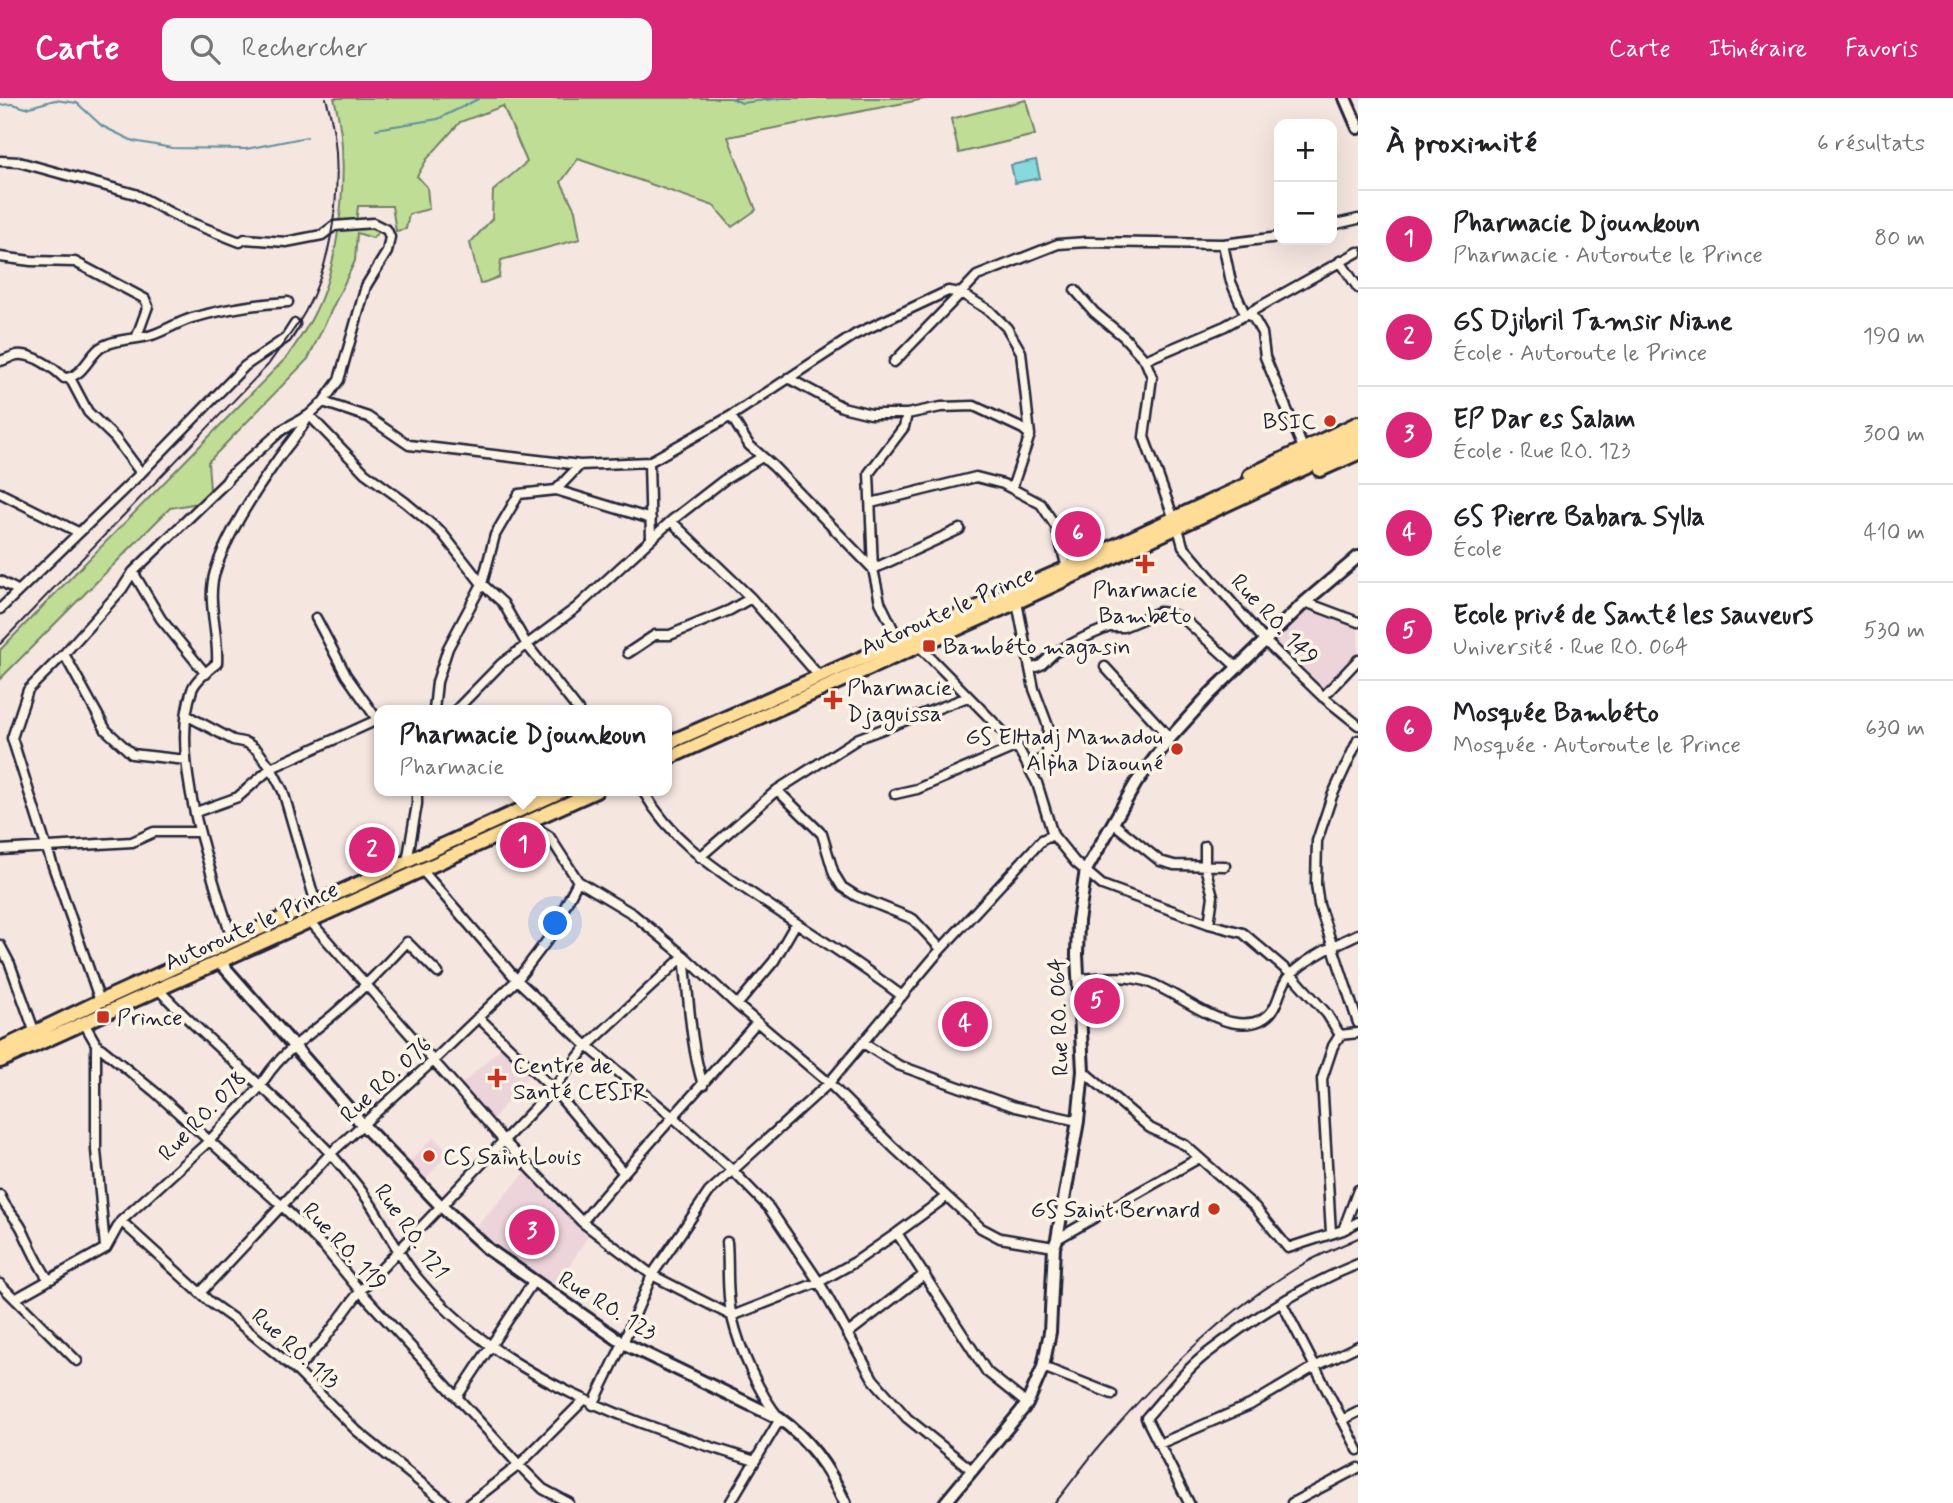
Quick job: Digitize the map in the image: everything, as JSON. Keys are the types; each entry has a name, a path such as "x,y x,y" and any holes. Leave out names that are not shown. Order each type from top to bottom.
{"main road":[{"path":"1176,524 1217,492 1304,458 1358,423"},
{"name":"Autoroute le Prince","path":"672,757 1017,602 1358,433"},
{"name":"Autoroute le Prince","path":"1304,458 1358,443"},
{"path":"1176,524 1275,491 1358,453"},
{"name":"Autoroute le Prince","path":"672,742 899,640 1176,524"},
{"name":"Autoroute le Prince","path":"0,1049 100,1000 551,796"},
{"name":"Autoroute le Prince","path":"0,1061 585,796"}],"street":[{"path":"1345,98 1358,128"},
{"path":"0,161 19,162 135,194 184,220 240,242 245,239 286,242 322,234 334,226 373,223 387,230 390,237 387,252 366,286 338,380 323,402 309,415 282,430 229,477 133,572 122,589 64,654 27,690 12,738 46,846 100,1000"},
{"path":"1337,224 1358,219"},
{"path":"894,362 977,276 1058,244 1223,244 1274,238"},
{"path":"1223,244 1231,282 1245,314 1253,317 1262,332 1265,357 1304,458"},
{"path":"1075,290 1094,312 1124,337 1145,360 1225,326 1358,252"},
{"path":"0,257 75,262 145,299 148,306 137,337"},
{"path":"1340,261 1358,288"},
{"path":"323,402 368,417 409,446 580,465 649,462 731,416 856,334 948,291 961,293 990,311 1007,328 1021,352 1030,435 1012,488"},
{"path":"0,362 17,355 29,356 55,369 64,378 70,378 101,348 137,337 150,336 190,319 244,305 288,302"},
{"path":"0,609 245,366 286,338 295,324"},
{"name":"Rue RO. 149","path":"1145,360 1153,377 1144,437 1183,546 1266,642 1358,725"},
{"path":"70,378 88,412 115,438 141,472"},
{"path":"788,378 842,407 871,414 907,414 941,407 974,406 1023,429 1030,435"},
{"path":"899,640 880,601 873,569 869,473 904,428 907,414"},
{"path":"309,415 365,473 442,533 482,584 503,603 527,645 574,705"},
{"path":"233,942 197,832 186,760 186,715 192,687 217,663 218,644 212,593 215,572 252,498 279,457 304,427 309,415"},
{"path":"731,416 749,446 873,569"},
{"path":"463,705 501,664 576,608 671,521 724,480 762,457"},
{"path":"649,462 651,540"},
{"path":"556,489 580,465"},
{"path":"871,503 976,477 1012,488 1041,505 1056,527 1067,568"},
{"path":"435,705 437,682 448,648 482,584 495,535 519,494 556,489 651,519"},
{"path":"0,493 78,532"},
{"path":"671,521 751,598 819,676"},
{"path":"873,569 960,529"},
{"name":"Rue RO. 064","path":"945,1503 1027,1404 1043,1367 1050,1332 1055,1243 1078,1121 1083,1071 1078,921 1086,870 1136,783 1170,738 1209,695 1305,602 1358,557"},
{"path":"133,572 161,619 205,674"},
{"path":"0,581 17,590"},
{"path":"628,653 655,635 670,635 730,610 751,598"},
{"path":"1017,602 1034,689 1048,726 1047,756 1028,768"},
{"path":"1305,602 1358,622"},
{"path":"1031,669 1083,638 1109,627 1123,627 1159,612 1170,613 1185,620 1238,668"},
{"path":"316,618 346,674 374,715"},
{"path":"919,646 1017,746 1037,783 1053,835 1075,862 1102,885 1209,924 1243,933 1291,974 1326,1013 1340,1035"},
{"path":"64,654 106,730 132,754 186,760"},
{"path":"1323,696 1358,660"},
{"path":"1105,667 1170,738"},
{"path":"700,858 777,790 859,738 968,697"},
{"path":"186,715 233,740 247,743 257,750 271,768 283,791 316,904"},
{"path":"196,812 238,797 271,768 374,723"},
{"path":"0,741 12,738"},
{"path":"1358,740 1332,796 1317,841 1316,884 1319,905 1358,1023"},
{"path":"895,794 918,789 1017,746"},
{"path":"777,790 822,834 834,874 842,887 856,897 913,919 941,949"},
{"path":"407,863 417,796"},
{"path":"646,796 657,816 700,858 902,996"},
{"path":"527,822 549,836 578,881 634,914 684,956 829,1083 946,1197 981,1228 1000,1238 1055,1243 1199,1158"},
{"path":"1113,823 1160,861 1174,865 1225,866"},
{"path":"0,849 132,842 154,832 197,832"},
{"path":"593,1405 652,1275 709,1192 829,1083 941,949 1042,840 1053,835"},
{"path":"1205,846 1205,867 1213,896 1209,924"},
{"path":"422,870 517,980 587,1046 732,1169 769,1208 818,1282 873,1379 907,1418 973,1471"},
{"name":"Rue RO. 076","path":"201,1292 330,1154 432,1062 517,980 549,938 578,881"},
{"path":"310,921 432,1062 582,1222 652,1275 732,1316 818,1282 855,1262 946,1197"},
{"path":"737,1005 774,961 796,923"},
{"path":"1078,979 1132,978 1147,981 1228,1023 1258,1022 1271,1015 1291,974 1334,945 1358,934"},
{"name":"Rue RO. 078","path":"106,1248 121,1221 209,1141 260,1087 265,1077 293,1046 366,986 407,942 438,974"},
{"path":"0,945 10,964 35,1033"},
{"path":"296,1370 323,1341 360,1291 553,1089 587,1046 684,956"},
{"path":"684,956 686,996 703,1085"},
{"name":"Rue RO. 123","path":"220,962 363,1126 440,1206 488,1249 623,1343 780,1419 797,1431 833,1477 845,1503"},
{"name":"Rue RO. 121","path":"158,989 198,1031 330,1154 368,1200 418,1279 460,1324 490,1346 583,1401 660,1431 755,1461"},
{"path":"478,1017 553,1089 623,1172"},
{"path":"582,1222 757,1022"},
{"name":"Rue RO. 119","path":"84,1023 96,1044 281,1205 324,1247 360,1291 519,1465 543,1489 569,1503"},
{"path":"1340,1035 1358,1033"},
{"path":"1331,1233 1322,1079 1333,1046 1340,1035"},
{"path":"863,1043 911,1070 1015,1107 1078,1121"},
{"path":"15,1299 106,1248 96,1150 96,1044"},
{"path":"1083,1071 1150,1128 1185,1145 1255,1207 1288,1248 1343,1230 1358,1222"},
{"path":"1343,1230 1358,1190"},
{"path":"0,1195 21,1227 35,1261 49,1280"},
{"name":"Rue RO. 113","path":"121,1221 211,1303 296,1370 357,1431 446,1503"},
{"path":"897,1233 986,1372 1027,1404"},
{"path":"727,1242 732,1316 757,1386 766,1403 780,1419 730,1503"},
{"path":"1189,1503 1146,1418 1204,1355 1282,1303 1333,1274 1358,1264"},
{"path":"847,1334 925,1275"},
{"path":"457,1396 533,1282"},
{"path":"0,1284 77,1361"},
{"path":"1282,1303 1358,1450"},
{"path":"1159,1444 1250,1405 1314,1367 1358,1346"},
{"path":"1043,1367 1112,1394"},
{"path":"470,1503 519,1465 583,1401"},
{"path":"1342,1420 1358,1412"},
{"path":"1292,1503 1358,1468"}],"shaded area":[{"path":"1307,604 1358,623 1358,657 1323,694 1269,641"},
{"name":"Centre de Santé CESIR","path":"504,1045 531,1071 493,1120 461,1085"},
{"name":"CS Saint Louis","path":"434,1137 449,1152 425,1180 407,1164"},
{"path":"527,1171 588,1236 556,1287 494,1246 475,1228"}],"green space":[{"path":"334,98 930,98 728,137 756,210 732,227 714,206 578,159 561,182 575,210 580,239 501,260 499,277 480,284 470,243 492,219 493,191 527,162 503,106 460,122 427,159 417,176 427,187 429,209 409,214 406,229 396,231 392,206 358,206 356,223 378,232 373,238 357,233 355,261 308,359 208,462 210,490 204,502 170,508 0,679 0,650 287,357 313,316 331,267 341,208 342,149"},
{"path":"1026,100 1035,135 959,153 951,119"}],"water":[{"path":"1036,160 1040,178 1015,183 1011,165"}],"waterway":[{"path":"376,129 438,119 480,98"},
{"path":"731,98 742,103 783,98"},
{"path":"0,105 13,104 26,108 55,100 77,103 102,126 133,141 172,148 246,149 307,137"}],"railway":[{"path":"0,644 268,365 301,319 325,263 335,207 336,150 326,98"},
{"path":"1055,1503 1094,1452 1130,1412 1174,1365 1221,1322 1307,1262 1358,1238"}],"place":[{"name":"BSIC","path":"1330,421"},
{"name":"Mosquée Bambéto","path":"1078,534"},
{"name":"Pharmacie Bambeto","path":"1145,564"},
{"name":"Bambéto magasin","path":"929,646"},
{"name":"Pharmacie Djaguissa","path":"833,700"},
{"name":"GS ElHadj Mamadou Alpha Diaouné","path":"1177,749"},
{"name":"Pharmacie Djounkoun","path":"523,845"},
{"name":"GS Djibril Tamsir Niane","path":"372,850"},
{"name":"Ecole privé de Santé les sauveurs","path":"1097,1001"},
{"name":"Prince","path":"103,1017"},
{"name":"GS Pierre Babara Sylla","path":"965,1024"},
{"name":"Centre de Santé CESIR","path":"497,1078"},
{"name":"CS Saint Louis","path":"429,1156"},
{"name":"GS Saint Bernard","path":"1214,1209"},
{"name":"EP Dar es Salam","path":"532,1232"}]}
